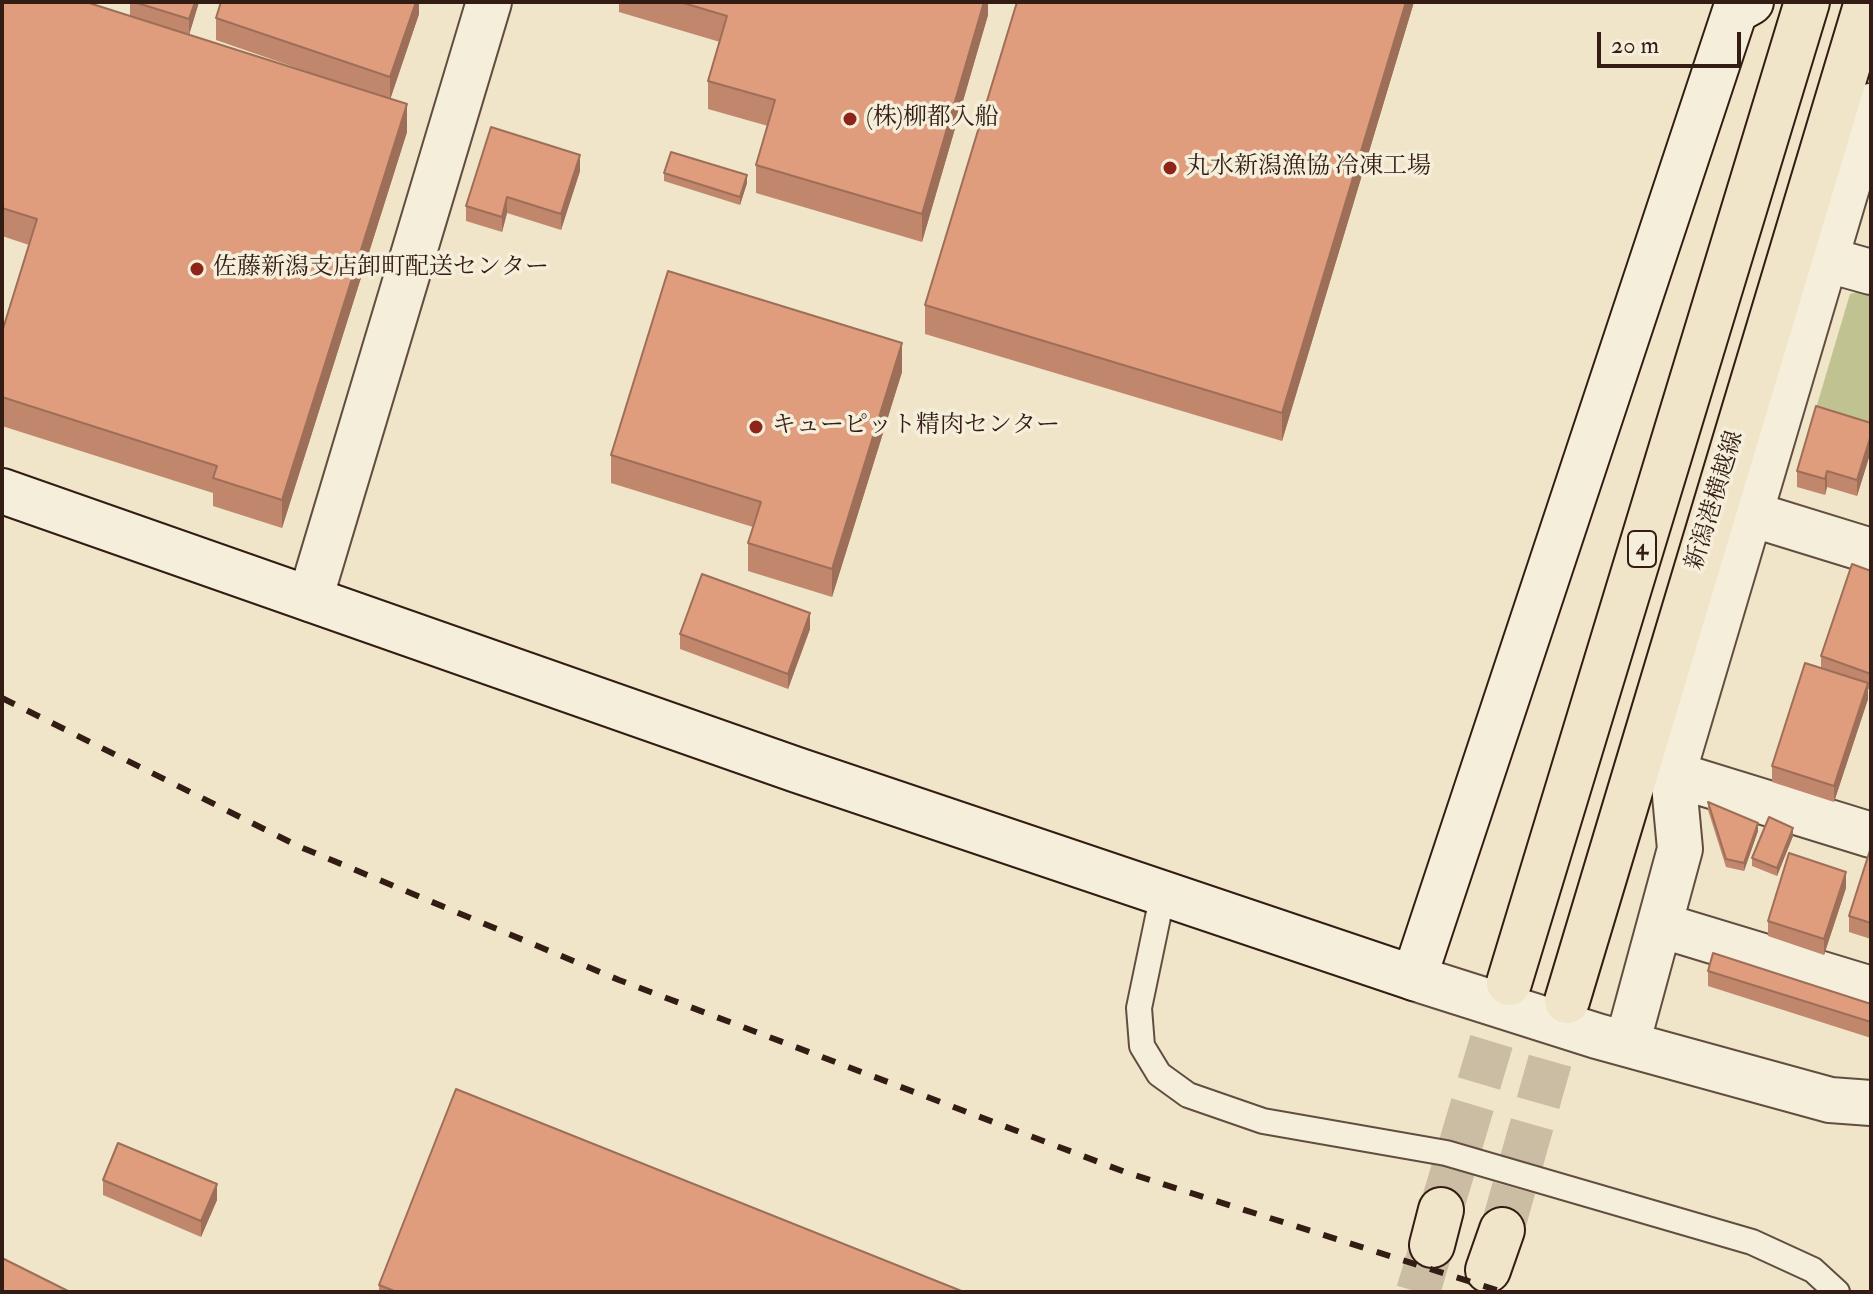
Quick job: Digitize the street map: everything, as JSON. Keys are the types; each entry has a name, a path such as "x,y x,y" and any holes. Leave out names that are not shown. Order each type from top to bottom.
{"main road":[{"name":"4","path":"1509,983 1807,2"},
{"name":"新潟港横越線","path":"1567,1001 1862,17"}],"street":[{"path":"310,599 489,2"},
{"path":"1414,978 1735,11 1751,2"},
{"path":"1862,17 1871,83"},
{"path":"1627,1044 1680,849 1673,774 1828,260 1871,106"},
{"path":"1828,260 1871,272"},
{"path":"2,491 797,770 1414,978 1627,1044 1830,1100 1871,1103"},
{"path":"1751,514 1871,551"},
{"path":"1673,774 1871,835"},
{"path":"1660,925 1871,989"}],"lane":[{"path":"1163,893 1139,1008 1142,1046 1159,1074 1188,1095 1263,1121 1446,1153 1752,1242 1813,1270 1837,1292"}],"green space":[{"path":"1871,288 1871,433 1814,415 1850,294"}],"building":[{"name":"佐藤新潟支店卸町配送センター","path":"2,2 86,2 407,104 282,500 213,478 217,466 2,397 2,332 37,219 2,208"},
{"path":"134,2 195,2 189,19"},
{"path":"221,2 416,2 390,77 216,18"},
{"name":"(株)柳都入船","path":"680,2 984,2 922,214 756,165 775,100 708,81 727,16"},
{"name":"丸水新潟漁協 冷凍工場","path":"1017,2 1406,2 1282,413 925,305"},
{"path":"491,127 580,155 561,214 507,197 502,217 466,206"},
{"path":"671,152 747,175 740,197 664,173"},
{"name":"キューピット精肉センター","path":"668,271 902,343 832,569 748,543 761,502 611,455"},
{"path":"1816,406 1871,423 1871,435 1857,480 1827,471 1825,479 1797,471"},
{"path":"1852,564 1871,571 1871,674 1821,656"},
{"path":"702,574 810,613 788,674 680,634"},
{"path":"1805,663 1868,683 1834,786 1772,766"},
{"path":"1708,802 1758,823 1744,863 1726,859"},
{"path":"1769,817 1793,828 1777,868 1752,858"},
{"path":"1871,847 1871,923 1849,916"},
{"path":"1789,853 1846,872 1824,939 1768,921"},
{"path":"1713,953 1871,1004 1871,1022 1708,971"},
{"path":"456,1089 964,1292 397,1292 379,1285"},
{"path":"118,1143 217,1184 201,1221 103,1180"},
{"path":"2,1258 70,1292 2,1292"}],"tunnel":[{"path":"1441,1210 1509,983"},
{"path":"1502,1230 1567,1001"},
{"path":"1418,1292 1432,1245"}],"railway":[{"path":"2,698 298,846 619,980 1125,1172 1503,1292"}],"place":[{"name":"(株)柳都入船","path":"850,119"},
{"name":"丸水新潟漁協 冷凍工場","path":"1170,168"},
{"name":"佐藤新潟支店卸町配送センター","path":"197,269"},
{"name":"キューピット精肉センター","path":"756,427"}]}
